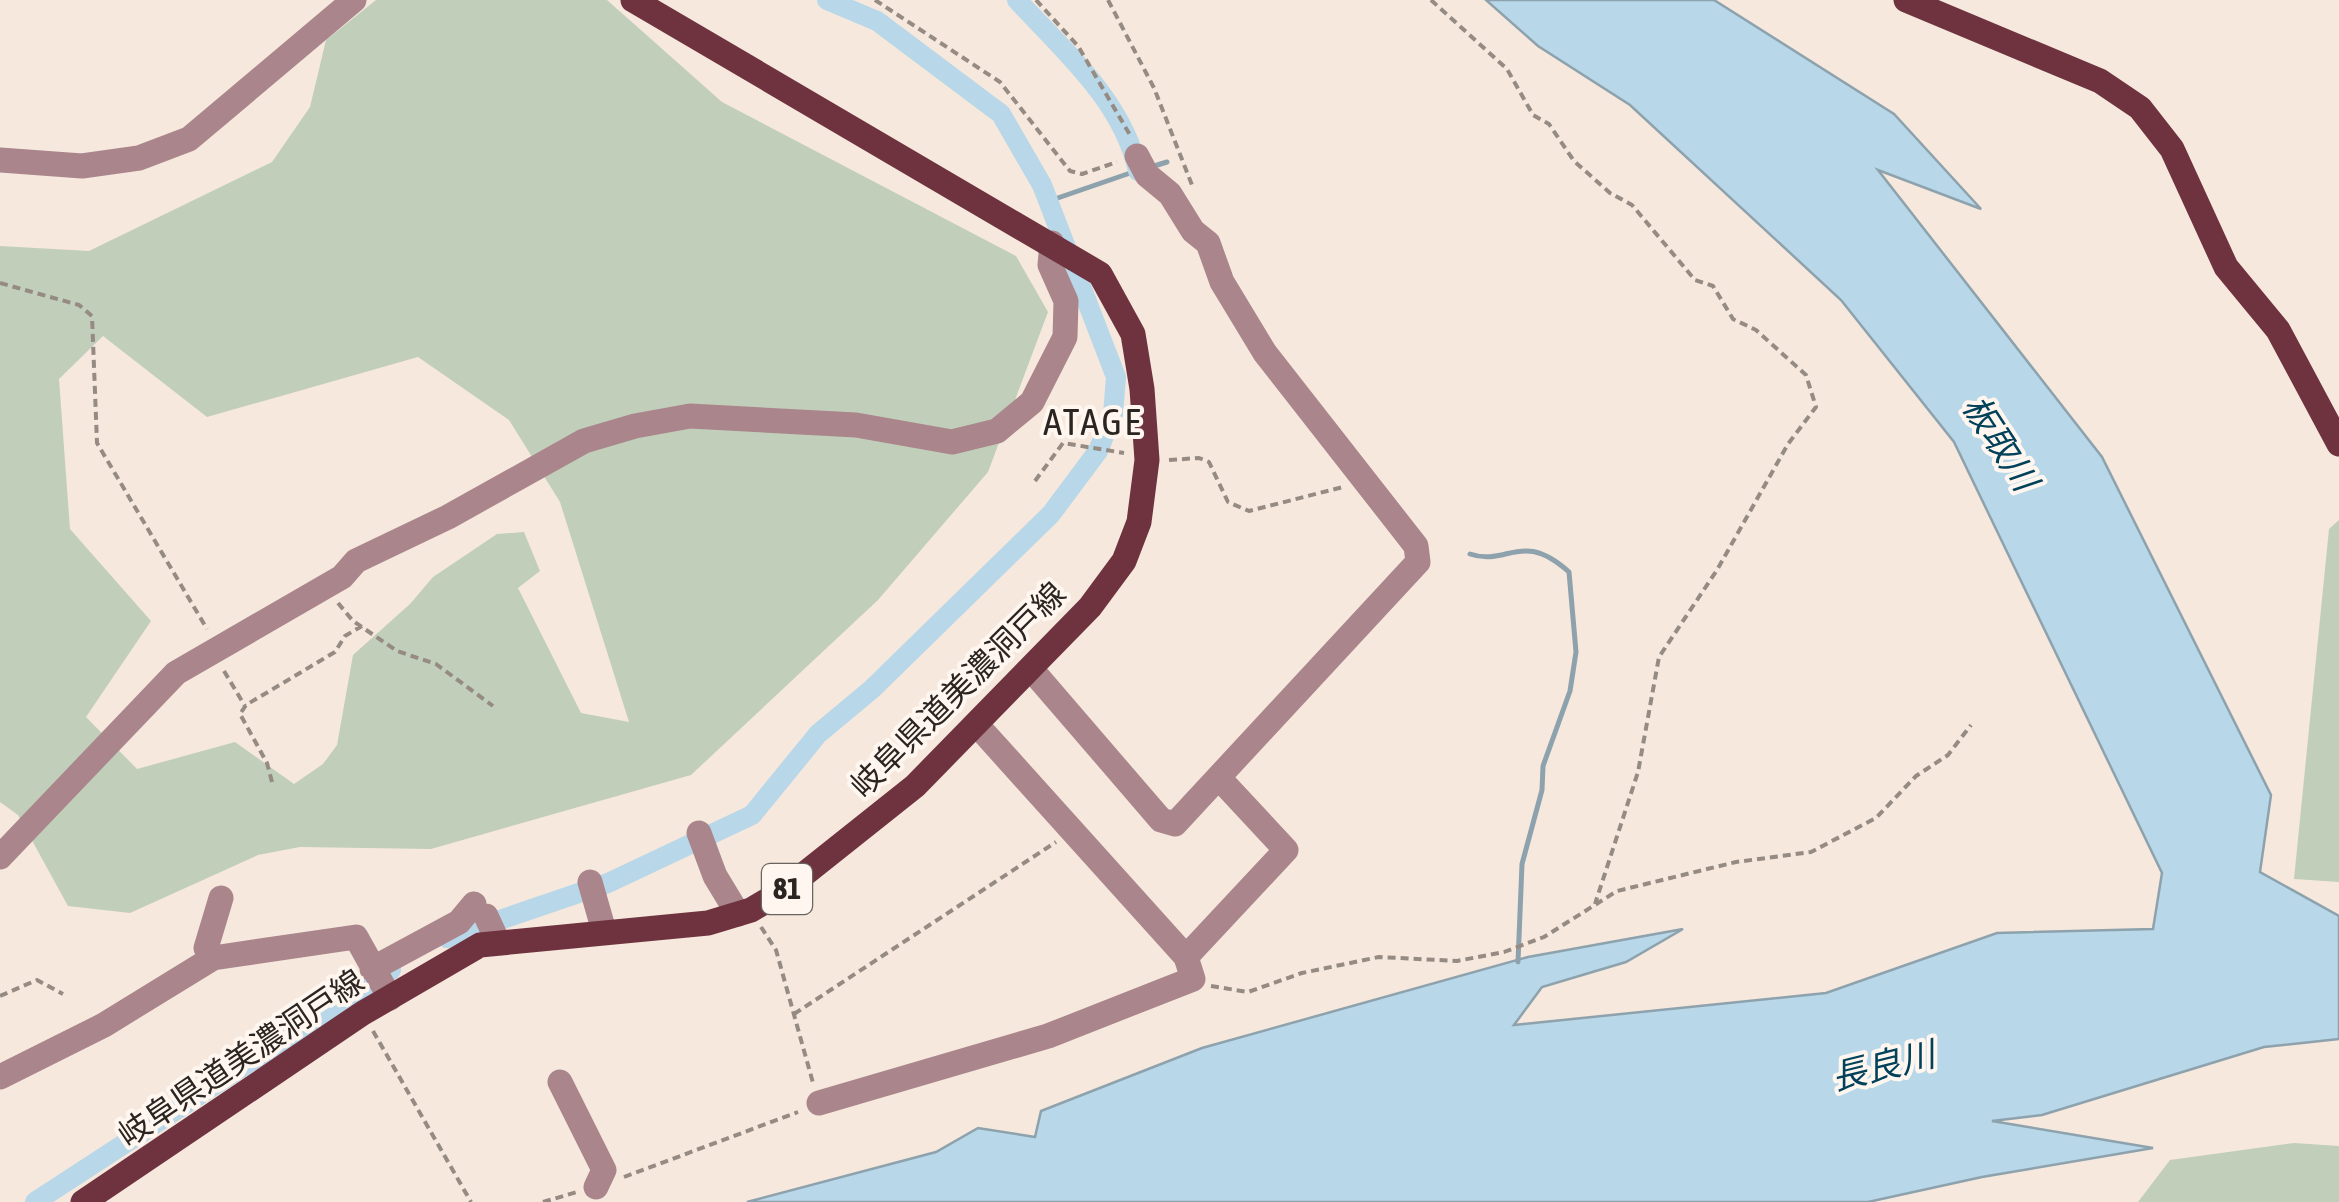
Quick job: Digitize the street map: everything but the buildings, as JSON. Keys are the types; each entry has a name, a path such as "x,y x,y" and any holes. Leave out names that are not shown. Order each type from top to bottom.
{"main road":[{"name":"岐阜県道美濃洞戸線","path":"83,1202 363,1014 380,983 480,945 488,923 604,931 708,923 744,912 783,891 890,807 977,725 1090,607 1124,561 1139,522 1147,458 1133,334 1111,290 1087,263 931,178 633,0"},
{"path":"1906,0 2100,81 2140,108 2172,149 2226,267 2278,330 2337,434"}],"street":[{"path":"0,160 82,166 139,158 189,139 354,0"},
{"path":"1031,669 1161,820 1175,824 1418,562 1416,546 1264,352 1222,282 1208,243 1193,231 1170,194 1147,175 1138,156"},
{"path":"0,857 10,831 176,672 342,577 356,560 448,517 584,441 690,416 856,425 952,442 997,430 1032,402 1065,336 1066,301 1050,265 1055,245"},
{"path":"977,725 1189,968"},
{"path":"819,1104 1048,1036 1189,968 1286,850 1219,778"},
{"path":"703,840 715,876 744,912"},
{"path":"593,889 604,931"},
{"path":"212,958 206,948 221,898"},
{"path":"0,1077 104,1025 212,958 341,942 356,936 380,983 459,922 488,923"},
{"path":"560,1082 604,1170 596,1187"}],"path":[{"path":"874,0 1000,82 1070,171 1082,174 1138,156 1138,148 1078,46 1036,0"},
{"path":"1108,0 1154,88 1195,194"},
{"path":"1432,0 1506,69 1533,115 1549,124 1574,162 1610,193 1632,204 1695,280 1713,286 1733,319 1756,330 1806,374 1814,390 1816,407 1788,444 1717,570 1659,657 1638,772 1595,904"},
{"path":"0,283 79,306 92,316 97,443 245,706"},
{"path":"1034,481 1063,443 1147,458 1198,458 1210,462 1228,502 1248,511 1366,478"},
{"path":"318,590 397,651 454,674 493,706"},
{"path":"272,782 268,763 240,714 245,706 335,652 345,636 362,626"},
{"path":"1189,968 1248,992 1378,956 1457,961 1530,943 1595,904 1640,884 1736,862 1812,852 1857,832 1916,776 1948,755 1971,724"},
{"path":"794,1014 1073,832"},
{"path":"544,1202 596,1187 819,1104 776,950 744,912"},
{"path":"0,996 37,980 64,994"},
{"path":"363,1014 471,1202"}],"green space":[{"path":"376,0 607,0 722,102 1016,256 1048,312 988,472 878,600 691,775 431,849 300,847 258,855 130,913 68,906 18,815 0,802 0,246 89,251 272,162 310,107 326,40","holes":["103,336 207,417 418,357 509,420 560,502 629,722 581,713 518,588 540,571 524,532 497,534 433,577 410,604 353,655 337,745 323,764 294,784 235,742 137,769 86,717 151,621 70,529 59,379"]},
{"path":"2339,520 2339,882 2294,879 2329,529"},
{"path":"2294,1143 2339,1146 2339,1202 2138,1202 2170,1160"}],"water":[{"path":"1486,0 1714,0 1894,114 1981,209 1878,170 2102,457 2271,795 2260,872 2339,916 2339,1039 2264,1047 2042,1115 1992,1121 2153,1148 1982,1177 1868,1202 747,1202 936,1152 978,1128 1035,1137 1041,1111 1202,1048 1528,957 1683,929 1626,962 1542,987 1514,1025 1826,993 1997,933 2153,929 2162,873 1954,442 1841,300 1630,105 1538,46"}],"waterway":[{"path":"447,938 608,883 752,815 818,734 872,689 1051,514 1098,451 1113,414 1116,377 1042,185 1001,114 877,21 827,0"},
{"path":"1017,0 1105,99 1119,122 1138,171"},
{"path":"1151,167 1167,162"},
{"path":"1049,201 1136,171"},
{"path":"1470,554 1483,557 1539,553 1569,572 1576,652 1570,691 1543,766 1542,790 1522,864 1518,962"},
{"path":"35,1202 391,970"}],"district":[{"name":"ATAGE","path":"1093,422"}],"water label":[{"name":"板取川","path":"2000,443"},
{"name":"長良川","path":"1883,1066"}]}
